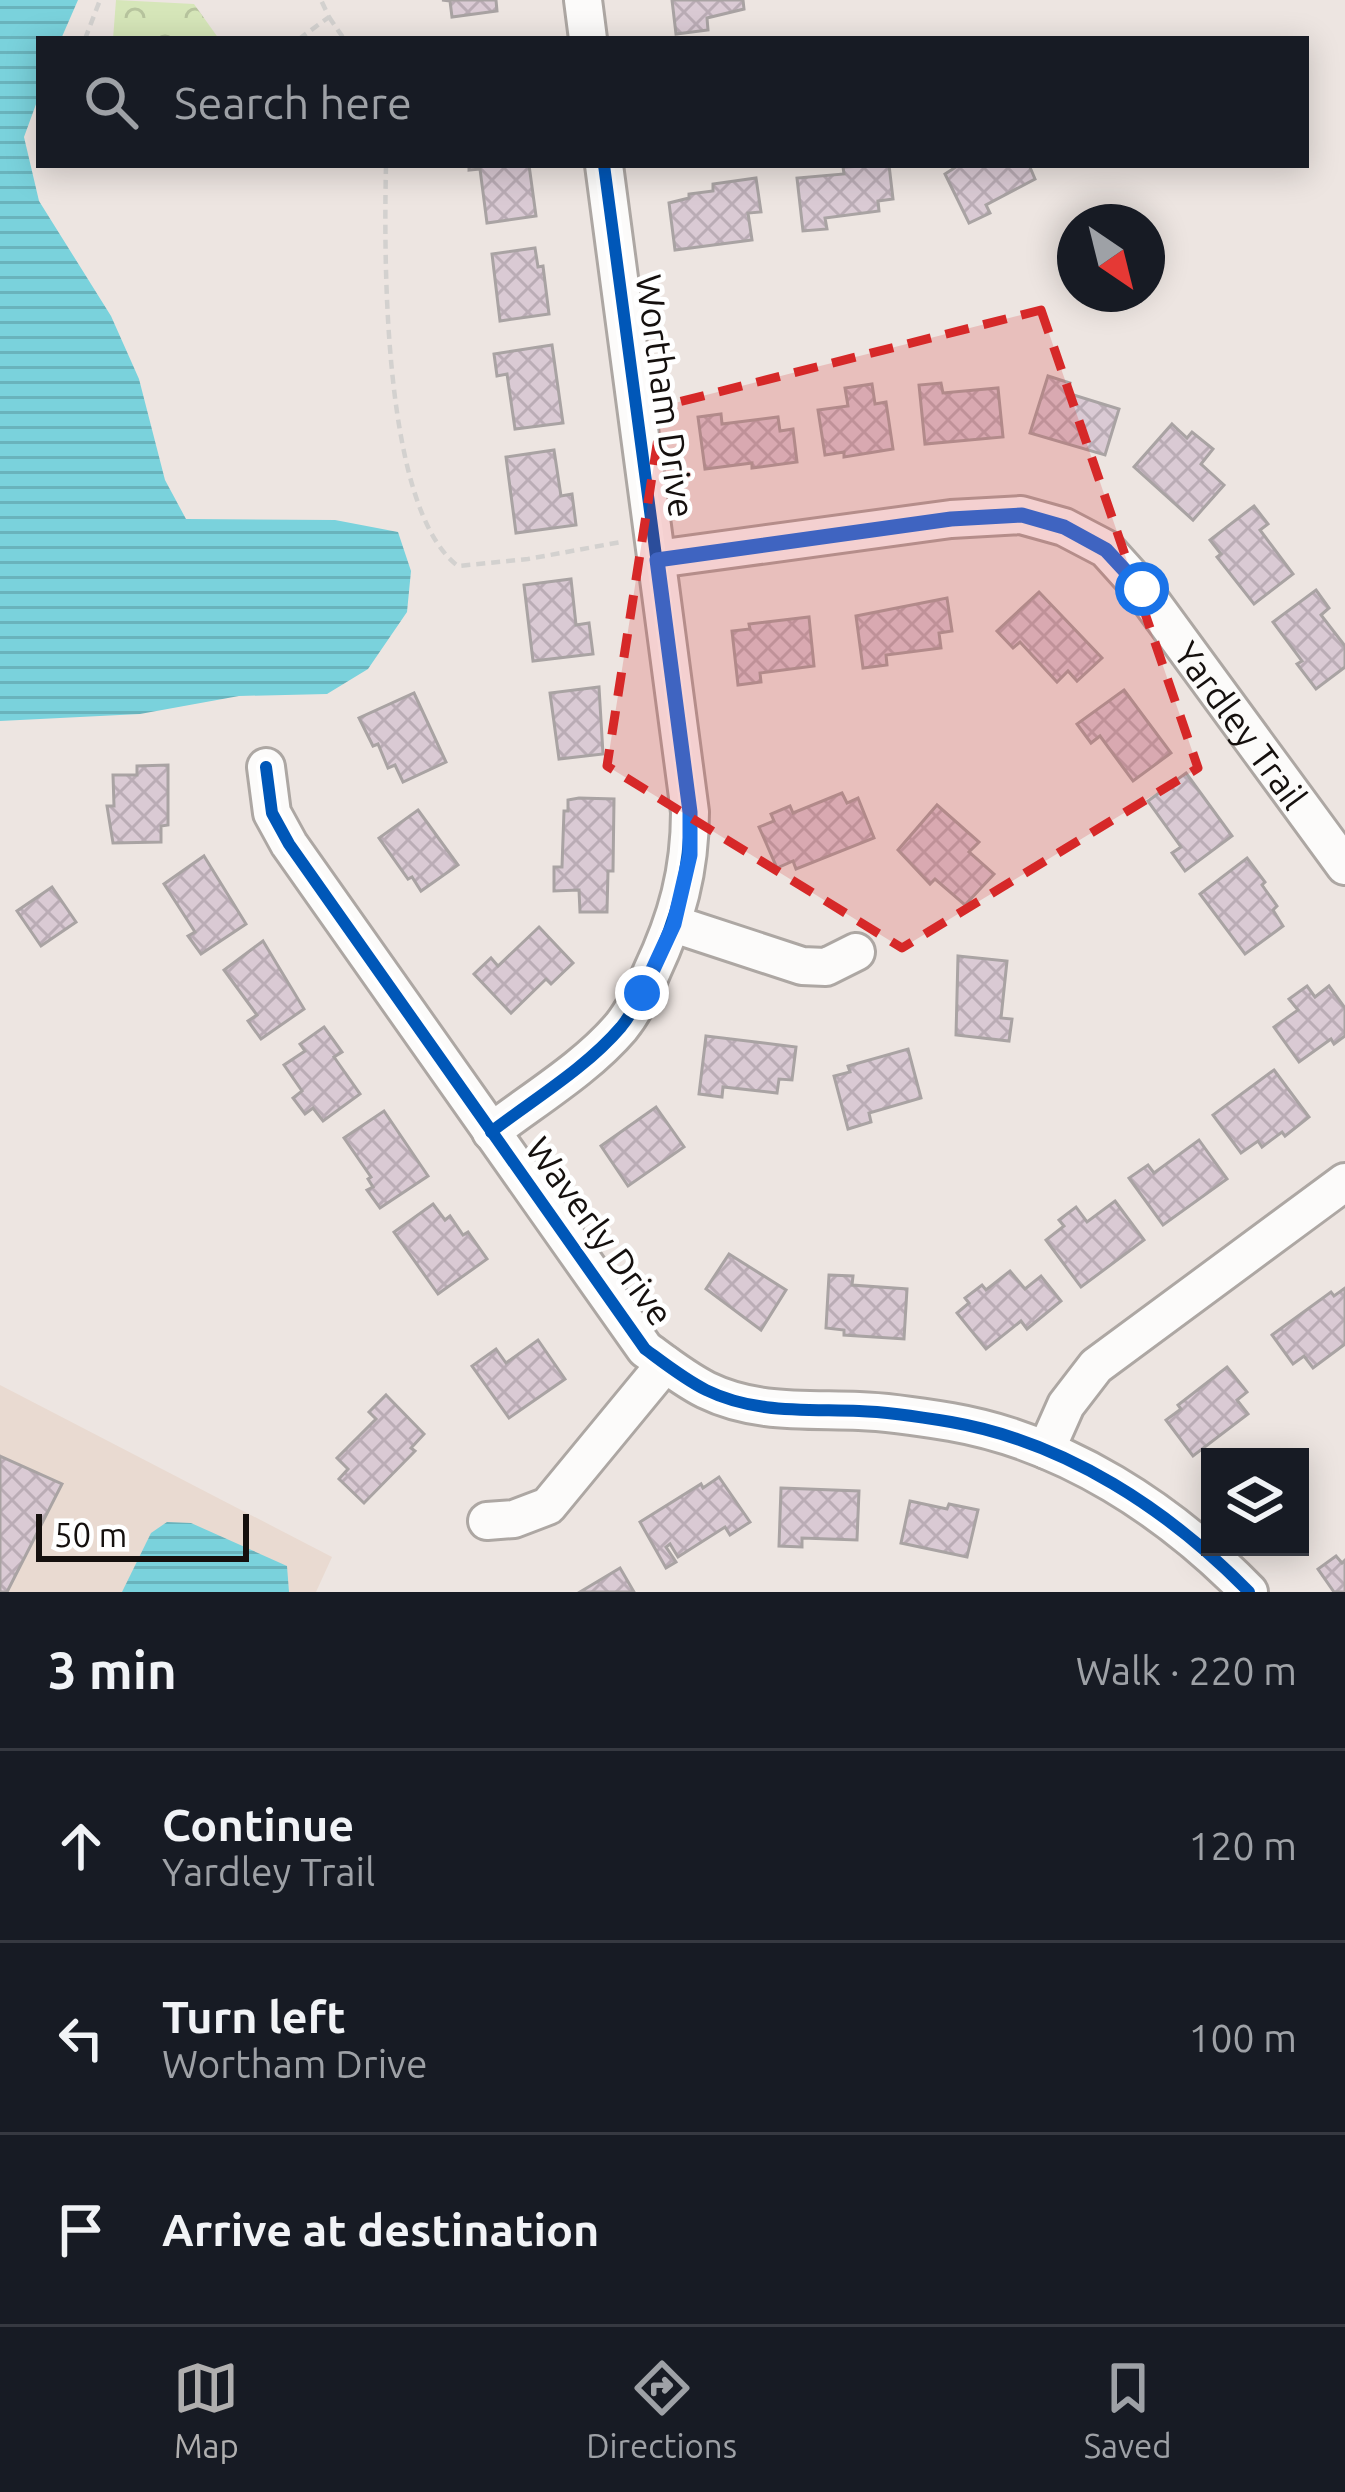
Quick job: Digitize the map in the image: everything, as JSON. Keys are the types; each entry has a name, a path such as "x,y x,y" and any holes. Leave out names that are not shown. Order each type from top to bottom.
{"street":[{"path":"583,0 588,36"},
{"name":"Wortham Drive","path":"491,1132 621,1027 674,924 690,855 690,812 604,168"},
{"name":"Yardley Trail","path":"657,560 951,519 1022,515 1064,527 1106,550 1142,589 1345,866"},
{"name":"Waverly Drive","path":"266,767 272,813 289,844 645,1349 706,1390 739,1402 794,1412 863,1411 955,1423 1046,1450 1142,1500 1183,1528 1250,1592"},
{"path":"674,924 802,966 826,967 856,952"},
{"path":"1046,1450 1066,1405 1096,1366 1345,1182"},
{"path":"487,1521 514,1519 548,1506 665,1364"}],"path":[{"path":"86,36 100,0"},
{"path":"321,0 342,36"},
{"path":"303,36 329,17"},
{"path":"386,168 386,298 395,385 415,500 432,537 458,566 622,542"}],"highlighted area":[{"path":"1041,310 1198,768 902,948 607,766 663,406"}],"shaded area":[{"path":"0,1385 332,1557 316,1592 0,1592"}],"green space":[{"path":"116,0 194,4 217,36 113,36"}],"water":[{"path":"0,0 78,0 62,36 36,36 36,104 24,137 39,201 111,316 139,379 165,480 186,519 335,520 398,532 411,571 407,612 368,669 327,694 239,696 140,714 0,721"},
{"path":"167,1522 191,1523 287,1566 289,1592 122,1592 151,1533"}],"building":[{"path":"442,0 496,0 497,11 452,17 450,1"},
{"path":"672,0 743,0 744,9 707,18 708,30 676,34"},
{"path":"469,168 529,168 536,216 487,223 480,169"},
{"path":"843,168 889,168 893,199 878,201 879,211 825,218 827,229 803,231 797,178 844,174"},
{"path":"954,168 1030,168 1035,179 986,205 990,213 969,223 945,174"},
{"path":"756,178 761,212 748,213 752,240 675,250 669,203 713,191 713,184"},
{"path":"535,248 538,267 543,266 549,314 500,321 492,254"},
{"path":"552,345 563,423 515,429 507,374 497,376 494,354"},
{"path":"1048,376 1070,383 1067,393 1119,409 1105,455 1030,433"},
{"path":"941,383 943,393 998,388 1003,437 925,444 919,385"},
{"path":"872,384 875,404 886,402 893,449 844,457 844,452 825,455 818,410 848,406 845,388"},
{"path":"721,414 722,424 778,417 780,431 793,429 797,462 705,469 698,417"},
{"path":"1172,424 1187,438 1192,432 1213,449 1201,464 1224,485 1193,520 1134,467"},
{"path":"554,450 561,496 572,494 576,525 516,533 506,457"},
{"path":"1254,506 1268,524 1260,530 1293,574 1254,604 1217,557 1221,554 1210,540"},
{"path":"571,579 576,625 589,623 593,654 533,661 524,585"},
{"path":"1316,590 1329,608 1321,615 1345,646 1345,667 1316,689 1273,622"},
{"path":"1039,592 1102,658 1077,681 1068,671 1057,682 1020,642 1013,648 997,631"},
{"path":"947,598 952,631 939,633 941,648 886,655 887,665 863,668 856,616"},
{"path":"809,617 814,666 760,673 761,682 738,685 732,631 750,629 749,624"},
{"path":"599,687 603,754 559,759 550,693"},
{"path":"1124,690 1171,753 1133,781 1100,736 1091,743 1077,724"},
{"path":"414,693 446,762 403,782 395,765 388,768 359,718"},
{"path":"168,765 168,825 161,826 161,842 113,843 107,806 114,806 113,775 137,775 137,766"},
{"path":"1186,773 1232,836 1185,871 1172,853 1181,847 1148,801"},
{"path":"842,793 847,803 858,798 874,838 796,869 793,861 777,868 759,827 774,821 771,814 790,806 793,813"},
{"path":"614,799 607,912 580,912 579,890 554,891 554,867 562,867 564,811 568,811 568,800"},
{"path":"937,805 979,842 969,852 994,874 965,905 935,879 930,884 898,850"},
{"path":"418,810 458,865 421,891 379,838"},
{"path":"204,856 246,924 201,954 188,936 195,932 164,884"},
{"path":"1247,858 1265,882 1262,885 1277,906 1273,910 1283,926 1245,954 1200,894"},
{"path":"52,887 76,922 41,946 17,911"},
{"path":"539,927 573,963 551,984 546,979 511,1013 474,974 491,958 498,966"},
{"path":"263,941 304,1009 261,1039 248,1021 257,1015 224,970"},
{"path":"958,956 1007,961 1001,1018 1012,1019 1009,1041 956,1035"},
{"path":"1307,986 1315,997 1329,986 1345,1008 1345,1036 1334,1044 1331,1039 1299,1062 1274,1027 1298,1010 1289,999"},
{"path":"324,1027 342,1052 334,1057 360,1094 323,1121 313,1108 305,1114 293,1098 302,1091 284,1065 305,1051 300,1044"},
{"path":"706,1036 796,1047 792,1080 779,1079 777,1093 723,1087 722,1097 699,1094"},
{"path":"908,1049 921,1098 869,1113 871,1122 848,1129 834,1076 850,1072 848,1066"},
{"path":"1274,1070 1309,1117 1285,1136 1282,1132 1262,1147 1258,1141 1241,1153 1213,1115"},
{"path":"656,1107 684,1147 628,1186 601,1146"},
{"path":"384,1111 428,1176 380,1208 367,1190 373,1187 371,1177 344,1138"},
{"path":"1199,1140 1227,1179 1163,1225 1129,1178 1148,1165 1154,1173"},
{"path":"1115,1201 1144,1240 1081,1287 1046,1240 1064,1226 1059,1220 1076,1207 1087,1222"},
{"path":"433,1204 445,1220 450,1216 463,1235 468,1232 487,1259 438,1294 394,1232"},
{"path":"729,1254 786,1290 761,1330 706,1289"},
{"path":"1010,1271 1025,1289 1041,1276 1061,1301 1027,1329 1021,1321 986,1349 957,1313 969,1303 965,1298 982,1285 986,1290"},
{"path":"829,1275 853,1276 852,1285 907,1289 904,1339 844,1335 844,1330 826,1328"},
{"path":"1345,1288 1345,1344 1313,1368 1304,1356 1293,1364 1272,1335 1331,1292 1334,1296"},
{"path":"538,1340 565,1379 509,1418 472,1366 496,1349 506,1363"},
{"path":"1227,1367 1247,1392 1237,1400 1248,1414 1193,1456 1166,1420 1181,1409 1178,1405"},
{"path":"386,1395 424,1434 411,1448 415,1451 364,1503 339,1479 348,1469 337,1458 376,1419 369,1412"},
{"path":"0,1456 62,1484 7,1592 0,1592"},
{"path":"719,1477 750,1522 730,1535 725,1527 678,1557 670,1544 666,1547 676,1562 666,1568 640,1522"},
{"path":"781,1488 859,1491 857,1540 802,1538 802,1547 779,1546"},
{"path":"910,1501 978,1510 967,1557 901,1543"},
{"path":"1336,1556 1342,1563 1345,1560 1345,1592 1334,1592 1318,1569"},
{"path":"620,1568 634,1592 580,1592"}],"cycle path":[{"path":"491,1132 576,1070 626,1021 668,932 688,854 690,812 604,168"},
{"path":"266,767 272,813 289,844 645,1349 698,1386 743,1403 917,1417 1035,1445 1150,1507 1249,1592"}],"route":[{"path":"642,993 674,924 690,855 690,812 657,560 951,519 1022,515 1064,527 1106,550 1142,589"}]}
